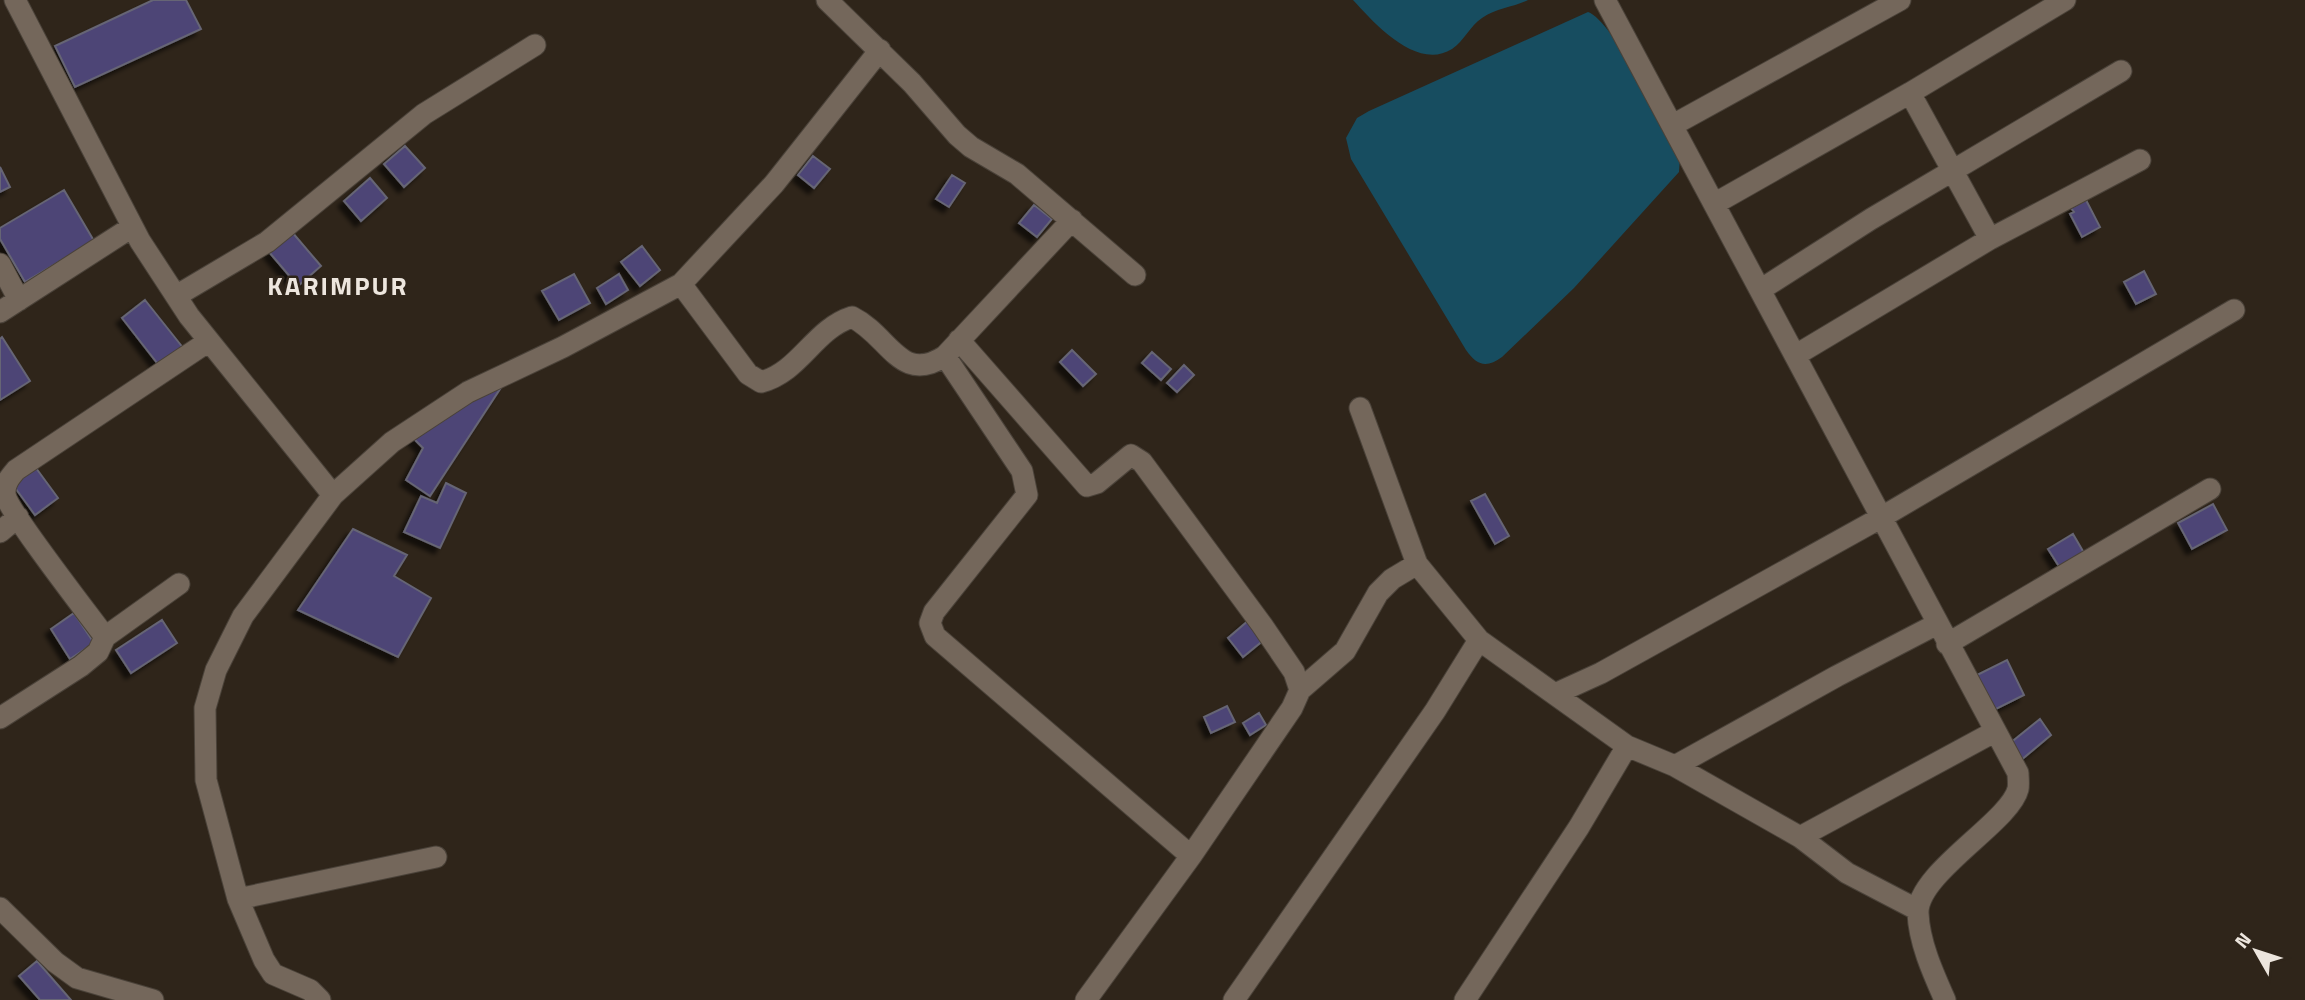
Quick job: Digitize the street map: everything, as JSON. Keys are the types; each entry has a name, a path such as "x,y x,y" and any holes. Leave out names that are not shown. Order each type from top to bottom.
{"street":[{"path":"15,0 132,227 176,296 333,495"},
{"path":"827,0 880,50 971,148 1017,174 1135,275"},
{"path":"1605,0 2018,773 2018,790 2003,810 1937,877 1917,910 1922,941 1945,1000"},
{"path":"1673,125 1900,0"},
{"path":"1714,204 1910,93 2066,0"},
{"path":"176,296 267,243 424,114 536,46"},
{"path":"320,1000 310,990 273,974 264,960 238,899 206,780 205,708 216,670 243,616 333,495 392,442 468,392 563,347 681,284 774,184 880,50"},
{"path":"1760,290 1871,219 2121,71"},
{"path":"1910,93 1990,239"},
{"path":"1796,355 1990,239 2140,160"},
{"path":"681,284 748,374 761,382 775,379 790,368 826,329 852,317 864,323 909,365 920,367 952,348 1072,220"},
{"path":"0,312 132,227"},
{"path":"0,264 19,300"},
{"path":"1555,694 1601,673 1882,517 2234,310"},
{"path":"104,637 18,517 5,495 6,482 16,470 209,341"},
{"path":"952,348 1087,486 1097,483 1131,455 1142,462 1262,625 1294,672 1300,690"},
{"path":"952,348 1022,471 1027,495 934,612 930,623 935,636 1191,856"},
{"path":"1360,408 1418,564 1479,640 1627,746 1675,766 1800,837 1847,873 1917,910"},
{"path":"1947,644 2210,489"},
{"path":"0,532 18,517"},
{"path":"1086,1000 1191,856 1292,708 1300,690 1345,651 1378,593 1392,579 1418,564"},
{"path":"0,718 81,666 98,652 104,637 178,584"},
{"path":"1675,766 1937,624"},
{"path":"1234,1000 1435,710 1479,640"},
{"path":"1800,837 1994,732"},
{"path":"1465,1000 1627,746"},
{"path":"238,899 436,857"},
{"path":"0,908 55,962 77,978 153,1000"}],"water":[{"path":"1353,0 1528,0 1482,18 1452,49 1439,54 1425,54 1398,42"},
{"path":"1588,12 1599,19 1611,34 1638,77 1680,157 1679,172 1574,288 1502,357 1492,363 1482,364 1466,350 1351,159 1346,138 1357,118 1369,111"}],"building":[{"path":"153,0 186,0 201,29 75,87 55,46"},
{"path":"405,146 425,168 404,187 384,164"},
{"path":"813,156 830,169 814,188 798,175"},
{"path":"0,167 10,187 0,192"},
{"path":"952,175 965,183 949,207 936,199"},
{"path":"370,178 387,198 361,221 344,201"},
{"path":"64,190 94,241 25,282 0,239 0,228"},
{"path":"2086,200 2100,227 2082,237 2070,214 2074,212 2071,208"},
{"path":"1034,205 1052,219 1037,237 1019,223"},
{"path":"292,232 321,266 298,286 269,252"},
{"path":"642,246 660,270 640,286 621,262"},
{"path":"2144,271 2156,294 2136,304 2124,282"},
{"path":"574,274 590,303 559,320 542,291"},
{"path":"619,274 628,290 606,304 597,288"},
{"path":"145,300 184,349 161,368 122,318"},
{"path":"2,337 30,381 0,400 0,339"},
{"path":"1072,350 1096,374 1083,386 1060,362"},
{"path":"1152,352 1171,369 1161,380 1142,363"},
{"path":"1184,365 1194,375 1177,392 1167,383"},
{"path":"495,382 502,386 430,496 406,480 423,448 412,437"},
{"path":"36,468 58,498 35,515 13,485"},
{"path":"446,483 466,493 440,548 404,532 421,496 437,503"},
{"path":"1485,494 1509,536 1495,544 1471,501"},
{"path":"2213,504 2227,530 2192,549 2178,523"},
{"path":"353,529 407,555 394,576 431,598 398,657 298,610"},
{"path":"2073,534 2087,558 2060,568 2048,549"},
{"path":"74,613 94,643 70,659 51,629"},
{"path":"162,620 177,643 131,673 116,650"},
{"path":"1249,620 1265,639 1243,657 1228,638"},
{"path":"2007,660 2024,695 1992,711 1975,676"},
{"path":"1227,706 1235,722 1211,733 1204,717"},
{"path":"1259,713 1266,725 1250,735 1243,723"},
{"path":"2040,719 2051,735 2020,761 2009,744"},
{"path":"37,961 71,1000 40,1000 19,976"}],"district":[{"name":"KARIMPUR","path":"338,285"}]}
